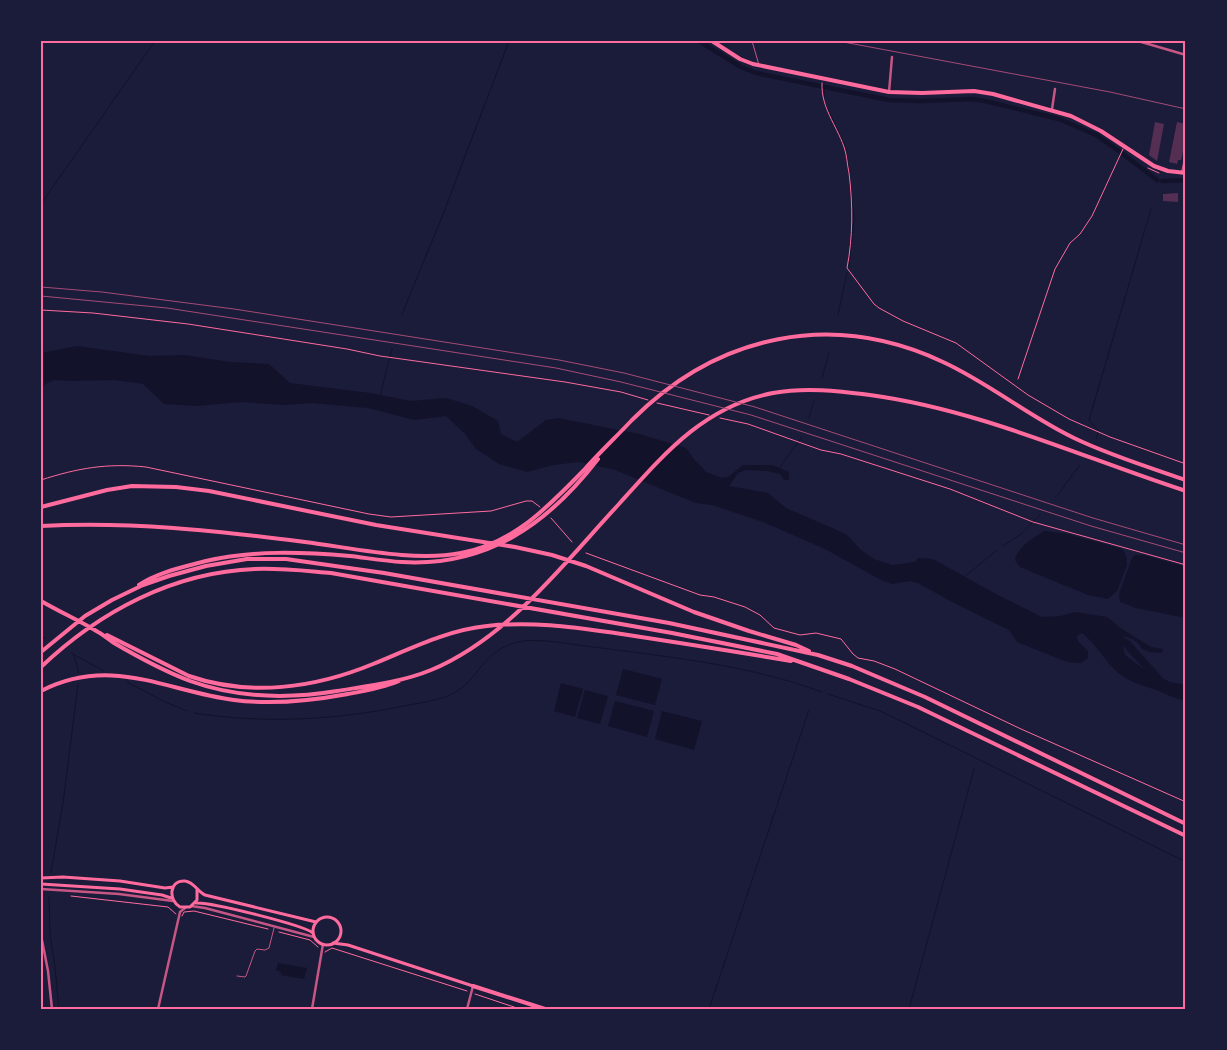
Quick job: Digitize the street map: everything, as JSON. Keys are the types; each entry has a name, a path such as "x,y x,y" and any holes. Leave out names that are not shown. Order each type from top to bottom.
{"main road":[{"path":"712,41 740,59 759,65 889,92 984,92 1052,109 1086,122 1158,168 1184,173"},
{"path":"42,652 59,636 94,611 156,576 222,558 318,554 403,562 438,562 464,555 507,538 528,526 650,403 688,374 721,357 770,341 834,334 893,342 943,362 966,374 1072,438 1186,480"},
{"path":"41,691 74,679 126,676 234,700 258,702 305,701 378,688 444,664 481,643 535,595 684,435 708,418 736,404 762,395 789,390 844,391 942,409 1037,438 1186,491"},
{"path":"41,507 88,494 124,487 144,485 176,487 209,491 432,535 515,547 552,555 586,566 694,612 748,632 796,645 818,655"},
{"path":"41,526 133,526 214,532 403,555 464,555"},
{"path":"130,590 169,576 206,566 247,559 286,559 384,572 669,623 818,655 852,666 925,697 1186,824"},
{"path":"41,667 96,622 153,592 179,583 215,574 253,569 290,569 331,573 758,649 802,662 849,678 918,707 1186,836"},
{"path":"41,601 175,670 204,681 230,686 271,688 296,686 345,675 446,636 486,626 513,623 570,627 802,662"},
{"path":"100,632 113,642 176,676 233,692 276,696 316,694 406,679"},
{"path":"41,878 63,877 120,881 165,888 174,887"},
{"path":"172,900 171,892 174,887 179,882 186,881 205,895 316,922 323,918 333,918 339,925 340,935 348,945"},
{"path":"41,884 120,889 162,895 172,900 178,906 185,908 195,903 198,896 197,889"},
{"path":"195,903 263,917 308,930 317,941 323,944 348,945 544,1009"},
{"path":"314,935 316,922"},
{"path":"333,943 340,935"}],"street":[{"path":"1138,41 1186,55"},
{"path":"889,92 892,57"},
{"path":"1052,109 1055,88"},
{"path":"1184,173 1186,155"},
{"path":"41,889 119,894 172,900"},
{"path":"178,906 180,914"},
{"path":"191,906 205,908 274,928 314,935"},
{"path":"158,1009 180,914 185,908"},
{"path":"41,935 48,971 52,1009"},
{"path":"312,1009 324,952 323,944"},
{"path":"467,1009 473,986"}],"lane":[{"path":"752,41 759,65"},
{"path":"237,976 246,976 257,949 265,950 269,948 274,928"}],"path":[{"path":"822,85 822,99 847,158 852,217 847,268 874,304 903,321 956,343 1028,395 1069,419 1110,437 1186,464"},
{"path":"1018,379 1056,269 1070,243 1080,234 1092,216 1124,146"},
{"path":"41,310 93,313 188,324 380,356 565,382 621,392 661,404 748,424 821,450 841,454 950,489 1034,523 1186,565"},
{"path":"41,480 73,470 105,465 128,465 391,517 491,511 526,501 532,501 540,507"},
{"path":"551,518 572,542"},
{"path":"586,553 700,595 706,594 745,607 760,615 774,628 800,635 816,633 841,639 858,658 874,661 895,669 1186,802"},
{"path":"71,896 130,901 168,907 175,912 174,914 183,916 184,912 194,911 266,929 274,928 279,932 310,940 324,952 332,948 520,1009"}],"shaded area":[{"path":"77,346 149,356 185,355 229,362 269,364 290,383 370,393 411,401 446,398 472,406 498,421 501,434 517,442 546,420 558,418 639,434 686,448 706,472 722,478 728,477 743,465 772,465 789,472 789,480 784,480 780,474 768,471 746,470 738,473 729,486 768,493 786,508 846,534 861,550 874,559 892,565 915,562 918,558 933,559 1042,617 1061,616 1074,612 1107,617 1119,627 1151,647 1163,649 1162,653 1149,652 1142,649 1133,640 1120,636 1125,655 1142,668 1170,682 1186,685 1186,701 1128,680 1115,670 1082,633 1077,636 1078,641 1088,651 1088,658 1081,663 1067,662 1017,642 1009,630 918,583 910,581 892,584 883,581 825,549 763,522 712,505 696,503 615,470 579,462 553,465 527,472 499,464 476,449 465,434 446,416 414,420 368,408 312,403 284,405 241,402 197,406 164,404 143,384 114,380 54,380 41,386 41,353"},
{"path":"1044,531 1067,534 1120,548 1124,551 1127,565 1117,591 1108,599 1088,595 1020,567 1015,560 1016,555 1026,543"},
{"path":"1135,555 1144,555 1186,567 1186,618 1136,608 1120,602 1119,594 1132,558"},
{"path":"623,669 662,679 655,705 616,695"},
{"path":"561,683 583,689 575,717 554,711"},
{"path":"585,690 608,696 600,724 577,718"},
{"path":"615,701 654,711 647,737 608,726"},
{"path":"662,711 702,721 694,750 655,739"},
{"path":"278,963 307,968 304,979 281,975 281,972 276,970"}],"building":[{"path":"1155,122 1164,124 1157,161 1149,155"},
{"path":"1177,122 1186,124 1186,139 1181,160 1178,160 1177,164 1169,162"},
{"path":"1178,193 1178,202 1163,201 1163,194"}],"waterway":[{"path":"41,204 155,41"},
{"path":"402,314 440,222 509,41"},
{"path":"699,41 741,67 756,73 889,100 972,99 985,101 1059,119 1096,135 1119,151"},
{"path":"824,87 824,97"},
{"path":"826,105 845,146 848,162 854,218 849,267"},
{"path":"1123,154 1157,180"},
{"path":"1162,181 1186,180"},
{"path":"1098,430 1089,420 1151,209"},
{"path":"838,315 847,273"},
{"path":"380,396 392,349"},
{"path":"822,378 829,353"},
{"path":"809,417 814,401"},
{"path":"1096,439 1098,433"},
{"path":"779,468 802,437"},
{"path":"1056,497 1080,465"},
{"path":"1003,546 1021,534 1040,515"},
{"path":"963,578 997,550"},
{"path":"1113,636 1127,644 1160,681"},
{"path":"41,637 45,638"},
{"path":"194,713 246,719 299,719 352,715 426,702 448,696 459,690 488,659 505,646 535,640 709,663 766,675 822,692"},
{"path":"71,653 104,671"},
{"path":"74,655 79,673"},
{"path":"127,682 187,711"},
{"path":"51,872 63,803 78,684"},
{"path":"828,694 880,711 1186,862"},
{"path":"709,1009 809,710"},
{"path":"909,1009 974,769"},
{"path":"49,897 50,934 59,1009"}],"railway":[{"path":"838,41 1110,92 1186,109"},
{"path":"41,287 102,292 234,309 559,360 624,373 755,407 1093,518 1186,545"},
{"path":"41,296 167,308 556,368 621,382 751,415 1091,526 1186,553"}]}
